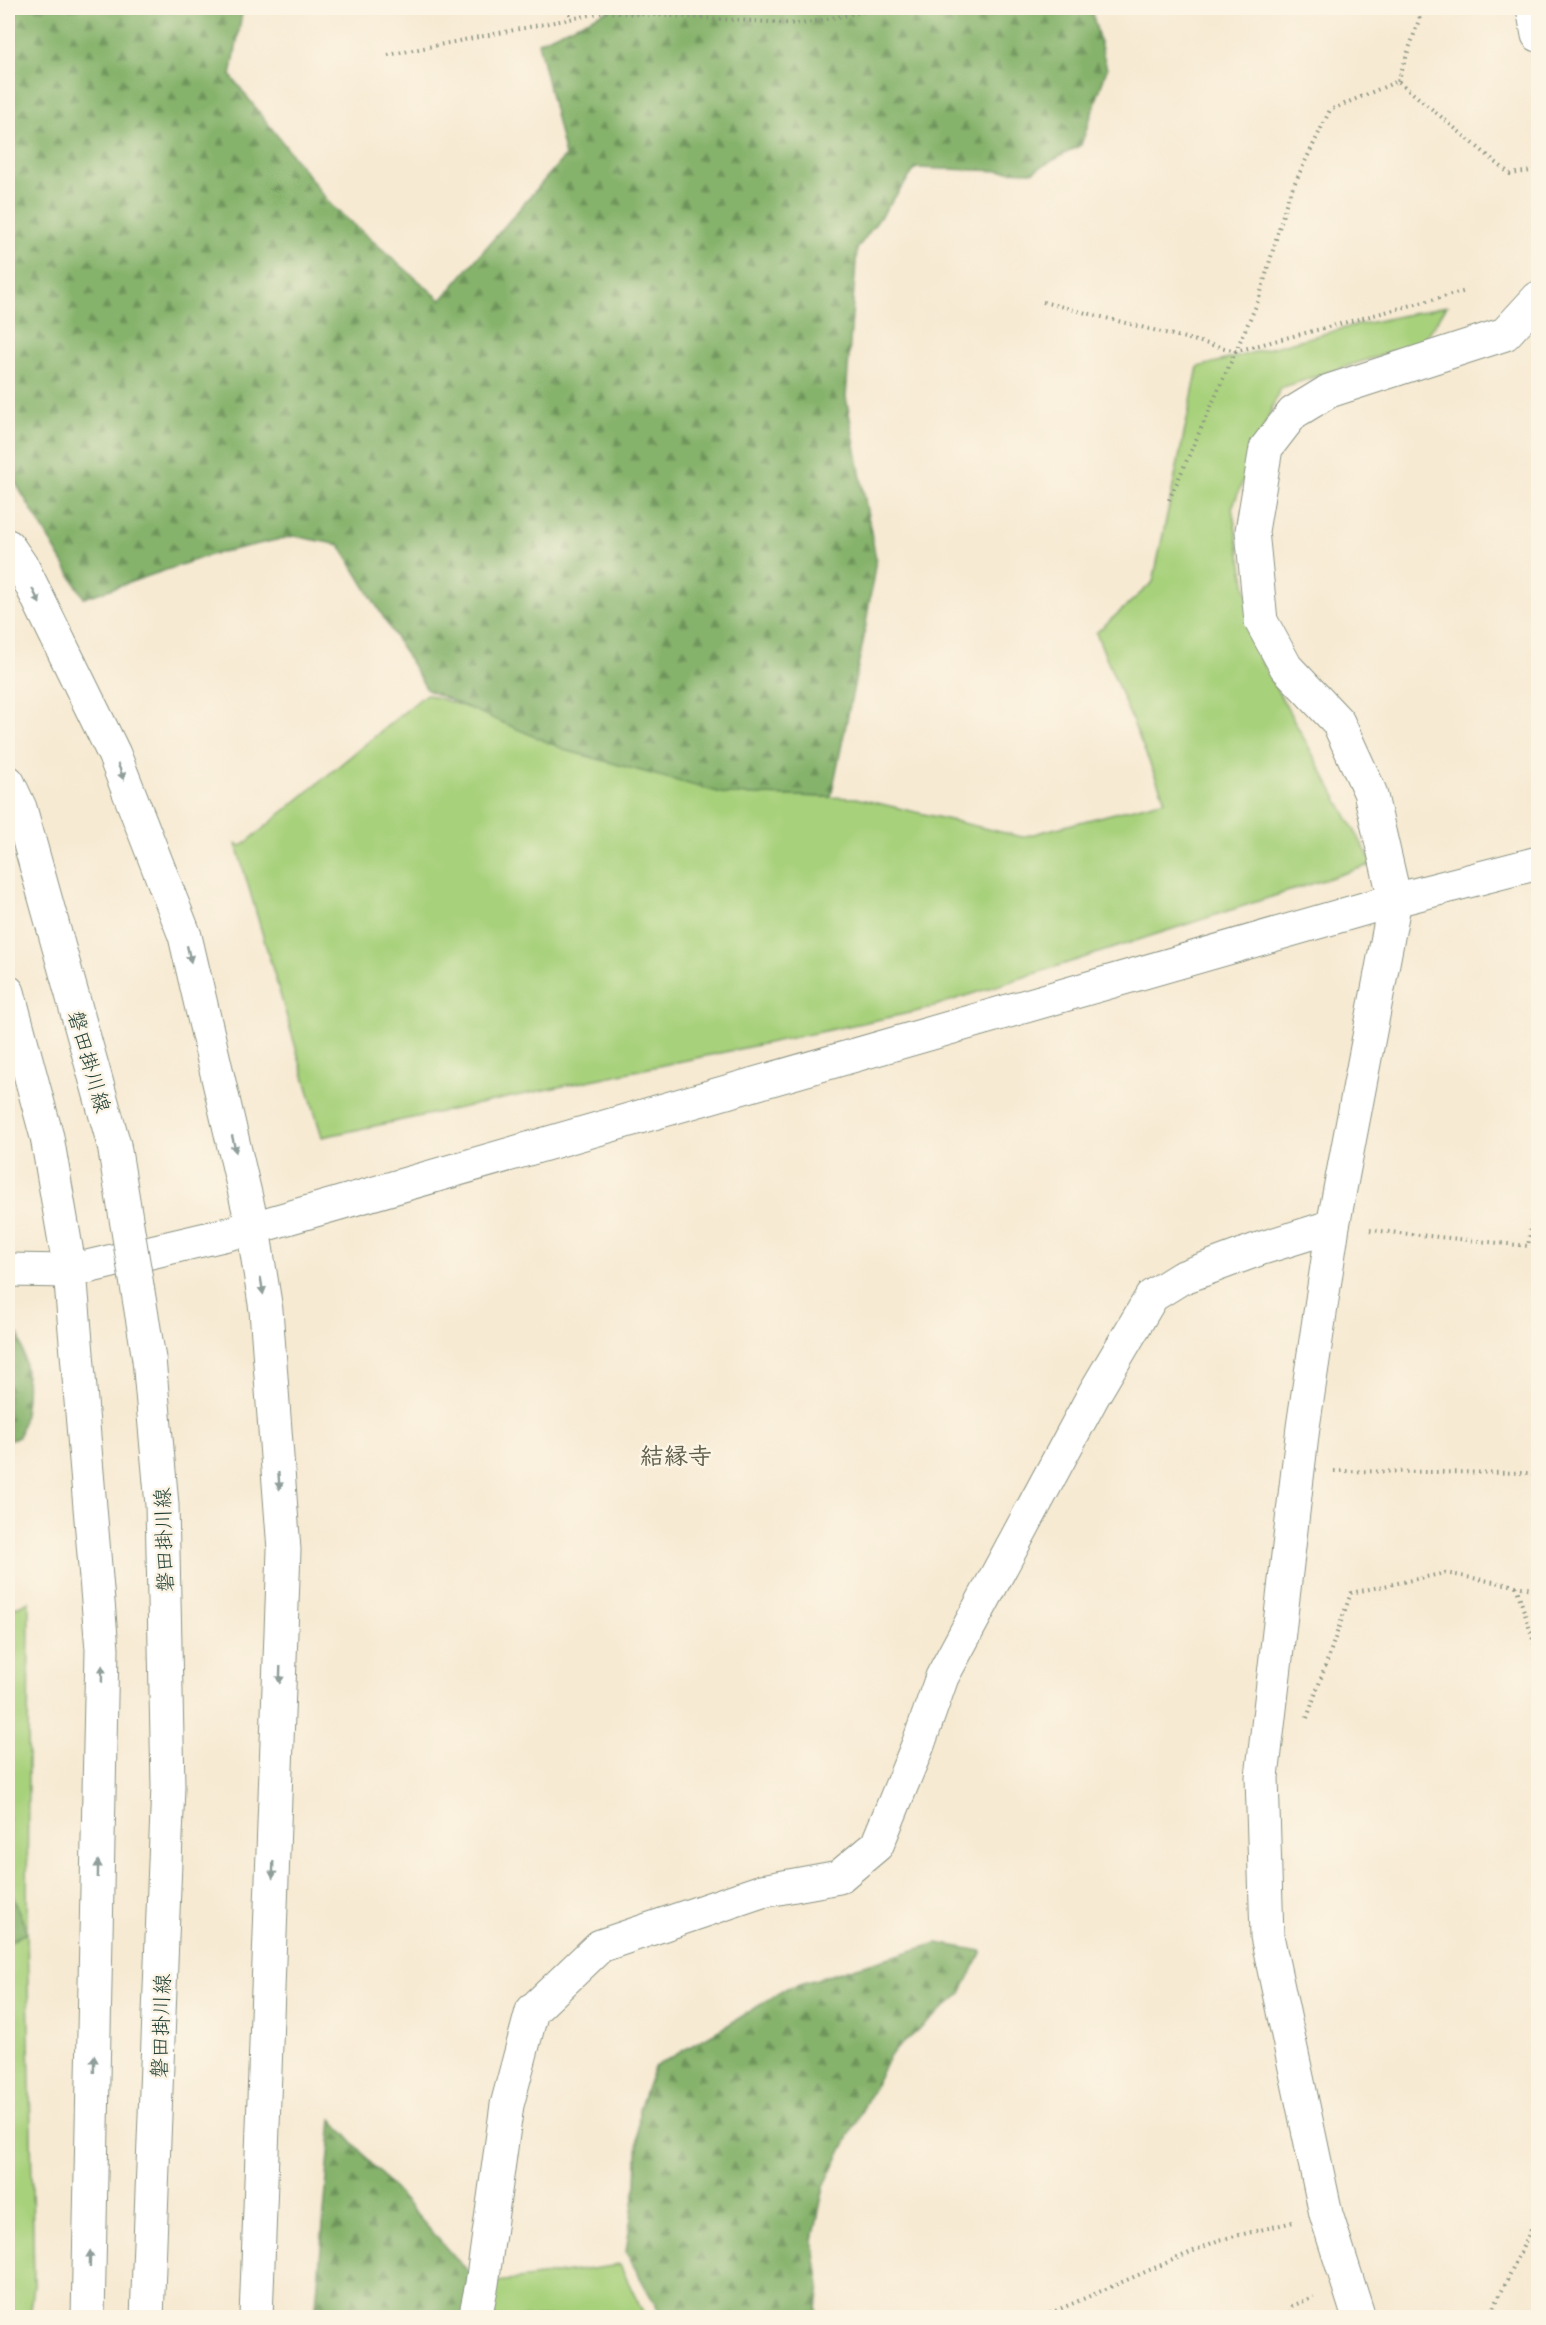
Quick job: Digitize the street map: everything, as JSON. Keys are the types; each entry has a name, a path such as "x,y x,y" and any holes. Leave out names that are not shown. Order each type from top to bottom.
{"street":[{"path":"1533,8 1539,35"},
{"path":"1359,2318 1326,2214 1267,1936 1262,1777 1297,1470 1333,1226 1395,900 1370,792 1338,722 1286,667 1261,621 1252,531 1266,447 1293,412 1329,391 1505,334 1539,298"},
{"path":"8,546 23,568 114,754 185,936 254,1228 266,1310 284,1550 256,2318"},
{"name":"磐田掛川線","path":"8,782 20,808 114,1145 149,1359 162,1505 168,1786 147,2318"},
{"path":"8,1270 70,1271 254,1228 1395,900 1539,863"},
{"path":"8,992 47,1137 70,1271 102,1649 88,2318"},
{"path":"475,2318 482,2284 507,2105 532,2012 600,1946 762,1891 839,1877 877,1845 918,1745 942,1677 1094,1394 1152,1296 1181,1278 1258,1249 1333,1226"}],"path":[{"path":"567,8 572,18"},
{"path":"388,56 605,12 801,24 883,8"},
{"path":"1169,500 1259,299 1288,197 1330,110 1398,81 1423,8"},
{"path":"1398,81 1510,174 1539,170"},
{"path":"1043,302 1236,351 1466,291"},
{"path":"1333,1226 1528,1246 1539,1186"},
{"path":"1297,1470 1531,1473 1539,1476"},
{"path":"1304,1727 1351,1593 1445,1573 1539,1590"},
{"path":"1516,1586 1539,1655"},
{"path":"1039,2318 1220,2240 1326,2214"},
{"path":"1489,2318 1539,2215"}],"green space":[{"path":"8,8 243,8 231,76 331,205 441,300 565,156 538,42 614,8 1091,8 1107,69 1081,145 1032,172 916,168 857,249 846,397 876,559 864,637 831,797 725,794 568,751 427,690 340,545 294,536 210,555 84,598 8,470"},
{"path":"1447,306 1422,342 1280,388 1232,508 1258,655 1373,864 919,1011 322,1137 236,844 242,846 426,694 725,794 856,798 1022,837 1165,800 1096,633 1153,582 1198,367 1349,327"},
{"path":"1538,524 1538,606 1531,525"},
{"path":"8,1329 19,1335 25,1361 26,1398 19,1437 8,1441"},
{"path":"29,1601 27,1932 8,1884 8,1611"},
{"path":"8,1884 27,1932 8,1943"},
{"path":"27,1932 34,2285 30,2318 8,2317 8,1943"},
{"path":"937,1943 982,1951 961,1993 890,2055 824,2186 813,2240 820,2286 816,2317 662,2317 626,2252 636,2183 639,2109 654,2067 787,1988"},
{"path":"332,2119 455,2258 482,2284 494,2317 315,2318"},
{"path":"620,2265 645,2317 494,2317 482,2284"}],"district":[{"name":"結縁寺","path":"676,1454"}]}
